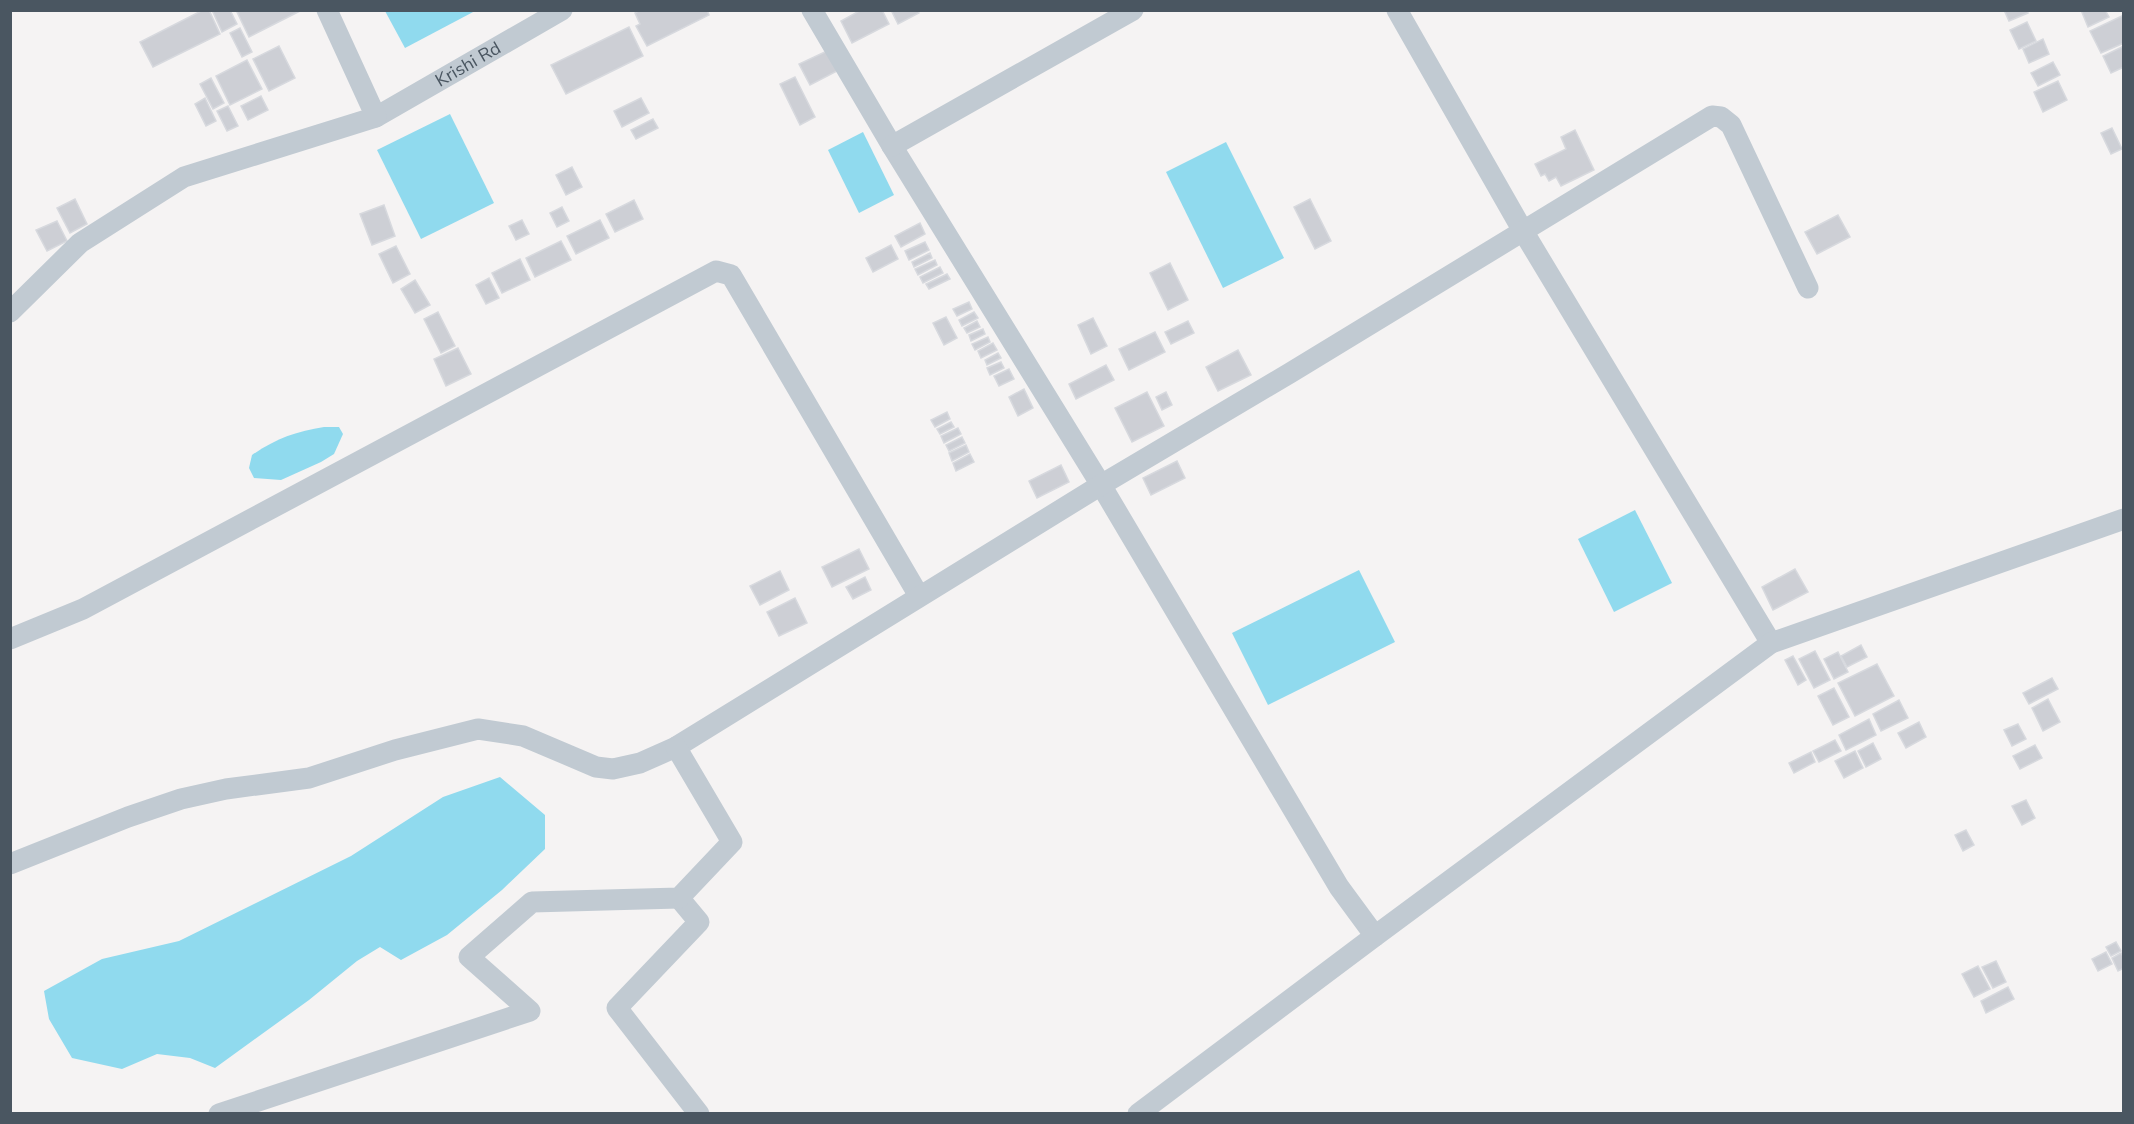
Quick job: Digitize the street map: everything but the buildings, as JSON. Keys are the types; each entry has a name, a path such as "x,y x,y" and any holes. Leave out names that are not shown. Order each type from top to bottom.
{"street":[{"path":"327,10 376,117"},
{"path":"812,10 892,146 1101,484 1338,887 1375,936"},
{"path":"892,146 1133,10"},
{"path":"1397,10 1523,231 1772,643"},
{"name":"Krishi Rd","path":"10,312 80,243 184,177 376,117 560,11"},
{"path":"10,864 128,817 182,799 226,789 309,778 395,750 478,729 524,736 596,767 613,769 640,763 676,747 1101,484 1290,373 1712,116 1721,117 1731,125 1808,288"},
{"path":"10,639 83,609 716,271 731,275 919,596"},
{"path":"1138,1113 1772,643 2124,519"},
{"path":"219,1113 530,1011 469,957 532,902 679,898 732,842 676,747"},
{"path":"679,898 699,922 618,1008 699,1113"}],"water":[{"path":"385,11 475,11 405,48"},
{"path":"450,114 494,203 421,239 377,150"},
{"path":"863,132 894,195 859,213 828,150"},
{"path":"1226,142 1284,258 1223,288 1166,172"},
{"path":"324,427 339,427 343,434 334,454 281,480 254,478 249,468 252,455 286,436"},
{"path":"1635,510 1672,583 1614,612 1578,539"},
{"path":"1359,570 1395,642 1268,705 1232,633"},
{"path":"500,777 545,815 545,849 502,890 447,935 401,960 380,947 357,961 309,1000 215,1068 190,1058 157,1054 122,1069 72,1058 49,1019 44,991 102,959 179,941 351,856 443,797"}]}
